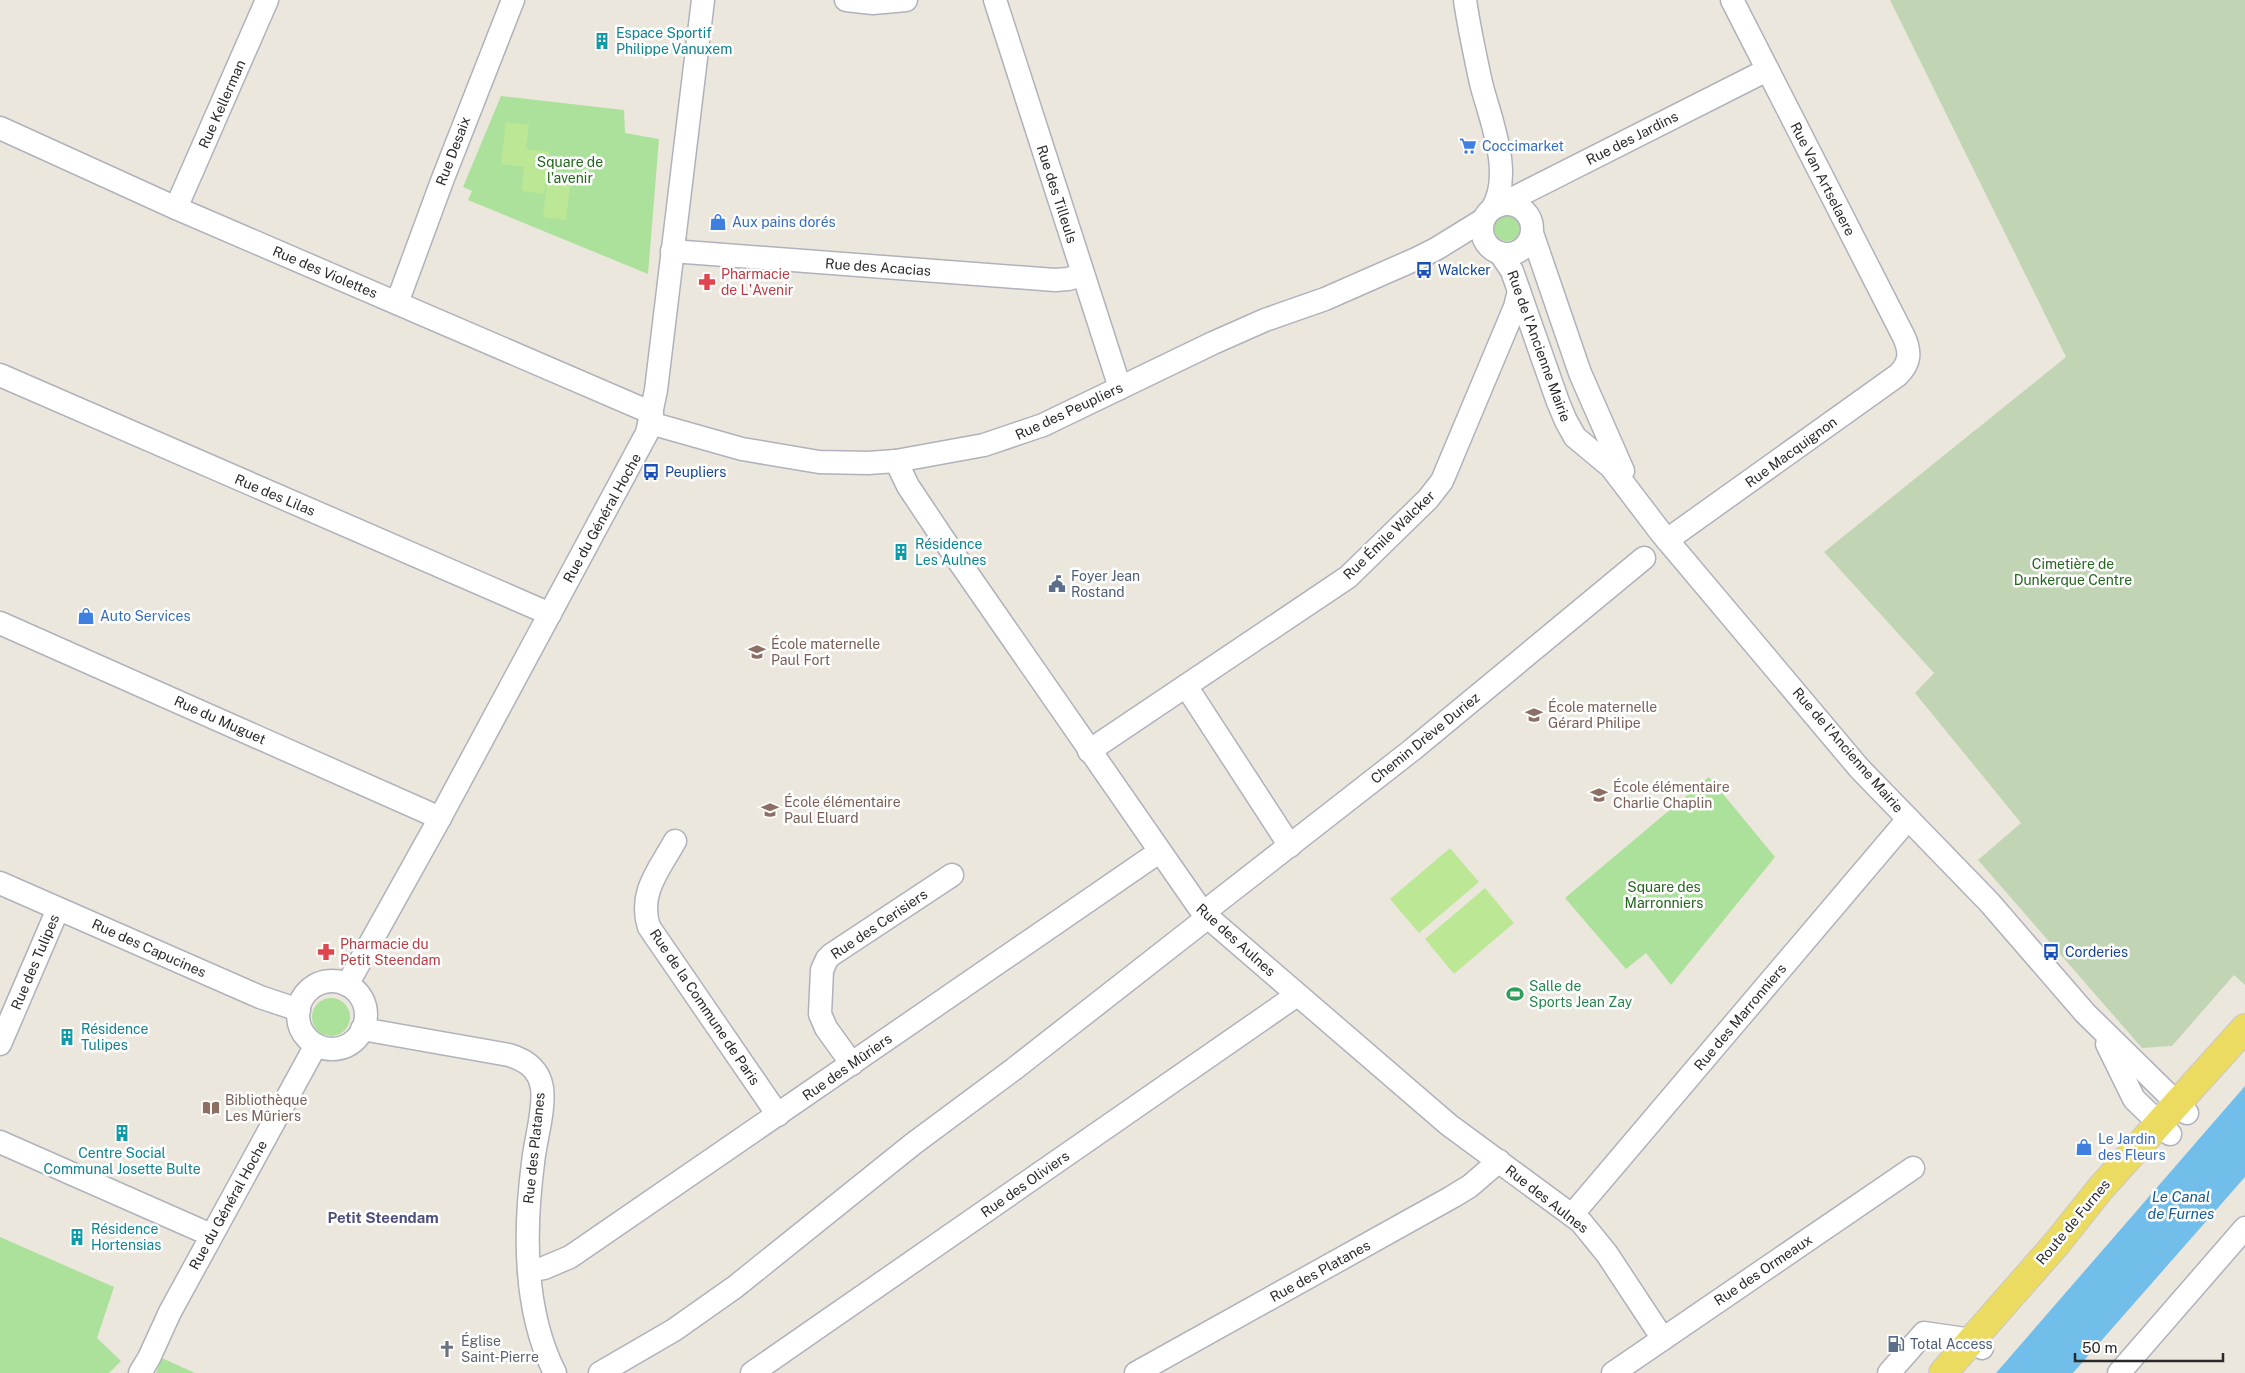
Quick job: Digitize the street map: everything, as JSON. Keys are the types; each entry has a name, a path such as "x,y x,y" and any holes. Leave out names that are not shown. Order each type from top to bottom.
{"main road":[{"name":"Route de Furnes","path":"1943,1373 1977,1344 2182,1108 2245,1028"},
{"name":"Route de Furnes","path":"2182,1108 2245,1047"},
{"name":"Route de Furnes","path":"1960,1373 1977,1344"}],"street":[{"name":"Rue Kellerman","path":"176,208 268,0"},
{"name":"Rue Desaix","path":"397,303 442,181 513,0"},
{"name":"Rue du Général Hoche","path":"347,986 644,442 651,418 703,0"},
{"path":"846,0 884,3 906,0"},
{"name":"Rue des Tilleuls","path":"995,0 1120,388"},
{"name":"Rue de l'Ancienne Mairie","path":"1465,0 1482,85 1494,124 1522,193 1530,225 1594,408 1612,451 1639,503"},
{"name":"Rue Van Artselaere","path":"1732,0 1904,337 1909,359"},
{"name":"Rue des Jardins","path":"1491,211 1522,193 1767,70"},
{"name":"Rue de l'Ancienne Mairie","path":"1491,211 1497,199 1501,180 1494,124"},
{"name":"Rue des Violettes","path":"0,128 176,208 397,303 651,418"},
{"path":"1515,205 1530,225 1528,243 1517,252 1497,252 1488,246 1483,237 1491,211 1515,205"},
{"name":"Rue des Peupliers","path":"651,418 742,449 790,458 833,463 896,462 971,448 1015,436 1084,407 1256,324 1325,299 1436,249 1491,211"},
{"name":"Rue des Peupliers","path":"1436,249 1456,246 1497,252"},
{"name":"Rue des Acacias","path":"672,251 1054,280 1083,275"},
{"name":"Rue de l'Ancienne Mairie","path":"1497,252 1512,272 1566,421 1576,437 1611,467 1667,540 1859,768 2000,914 2085,1013 2182,1108"},
{"name":"Rue Émile Walcker","path":"1089,751 1348,578 1433,493 1442,480 1515,307 1519,291"},
{"name":"Rue Macquignon","path":"1667,540 1898,375 1909,359"},
{"name":"Rue des Lilas","path":"0,375 550,614"},
{"path":"1566,421 1574,426 1584,425 1592,416 1594,408"},
{"name":"Rue des Aulnes","path":"896,462 908,486 932,523 1159,852 1205,915 1443,1120 1499,1161 1516,1176 1572,1215 1596,1240 1664,1339"},
{"name":"Chemin Drève Duriez","path":"600,1373 674,1330 736,1287 913,1144 1014,1070 1290,846 1412,750 1644,558"},
{"name":"Rue du Muguet","path":"0,623 440,818"},
{"path":"1186,686 1290,846"},
{"name":"Rue des Marronniers","path":"1572,1215 1908,819"},
{"name":"Rue de la Commune de Paris","path":"675,841 647,892 645,909 649,927 778,1115"},
{"name":"Rue des Mûriers","path":"529,1271 544,1268 570,1258 1159,852"},
{"name":"Rue des Cerisiers","path":"852,1064 826,1028 820,1014 824,964 831,955 952,875"},
{"name":"Rue des Capucines","path":"0,883 260,997 298,1010"},
{"name":"Rue des Tulipes","path":"0,1044 58,909"},
{"path":"332,982 347,986 356,992 363,1004 365,1019 362,1029 353,1041 343,1047 327,1049 316,1045 305,1036 301,1029 298,1010 305,996 316,986 332,982"},
{"name":"Rue des Oliviers","path":"752,1373 1297,995"},
{"name":"Rue de l'Ancienne Mairie","path":"2085,1013 2106,1043 2134,1099 2164,1128"},
{"name":"Rue des Platanes","path":"362,1029 509,1055 525,1061 537,1074 542,1096 528,1210 527,1241 529,1271 538,1326 555,1373"},
{"name":"Rue du Général Hoche","path":"140,1373 211,1235 316,1045"},
{"path":"0,1142 211,1235"},
{"name":"Rue des Platanes","path":"1136,1373 1452,1197 1470,1186 1499,1161"},
{"name":"Rue des Ormeaux","path":"1613,1373 1913,1168"},
{"path":"2119,1373 2245,1228"},
{"name":"Rue du Général Hoche","path":"124,1373 170,1312"},
{"path":"1889,1373 1924,1333 1977,1344"}],"green space":[{"name":"Cimetière de Dunkerque Centre","path":"1890,0 2245,0 2245,985 2234,975 2172,1046 2142,1048 1978,860 2021,823 1915,693 1934,673 1824,552 2066,357"},
{"name":"Square de l'avenir","path":"501,96 624,110 625,133 659,139 648,274 468,200 472,191 463,187"},
{"path":"506,122 529,125 526,149 549,152 544,194 522,191 524,167 501,164"},
{"path":"548,176 571,178 566,220 543,217"},
{"path":"1507,215 1516,219 1520,228 1516,237 1507,241 1498,237 1494,228 1498,219"},
{"name":"Square des Marronniers","path":"1709,777 1775,857 1671,985 1646,953 1626,969 1565,898"},
{"path":"1450,848 1479,882 1419,933 1390,899"},
{"path":"1485,888 1514,923 1454,974 1425,939"},
{"path":"331,998 344,1004 350,1017 344,1030 331,1036 318,1030 312,1017 318,1004"},
{"path":"0,1237 114,1287 97,1338 121,1361 109,1373 0,1373"},
{"path":"162,1358 195,1373 156,1373"}],"water":[{"name":"Le Canal de Furnes","path":"2245,1086 2245,1177 2073,1373 1996,1373"}],"place":[{"name":"Espace Sportif Philippe Vanuxem","path":"602,41"},
{"name":"Coccimarket","path":"1468,146"},
{"name":"Aux pains dorés","path":"718,222"},
{"name":"Walcker","path":"1424,270"},
{"name":"Pharmacie de L'Avenir","path":"707,282"},
{"name":"Peupliers","path":"651,472"},
{"name":"Résidence Les Aulnes","path":"901,552"},
{"name":"Foyer Jean Rostand","path":"1057,584"},
{"name":"Auto Services","path":"86,616"},
{"name":"École maternelle Paul Fort","path":"757,652"},
{"name":"École maternelle Gérard Philipe","path":"1534,715"},
{"name":"École élémentaire Charlie Chaplin","path":"1599,795"},
{"name":"École élémentaire Paul Eluard","path":"770,810"},
{"name":"Pharmacie du Petit Steendam","path":"326,952"},
{"name":"Corderies","path":"2051,952"},
{"name":"Salle de Sports Jean Zay","path":"1515,994"},
{"name":"Résidence Tulipes","path":"67,1037"},
{"name":"Bibliothèque Les Mûriers","path":"211,1108"},
{"name":"Centre Social Communal Josette Bulte","path":"122,1133"},
{"name":"Le Jardin des Fleurs","path":"2084,1147"},
{"name":"Résidence Hortensias","path":"77,1237"},
{"name":"Total Access","path":"1896,1344"},
{"name":"Église Saint-Pierre","path":"447,1349"}],"district":[{"name":"Petit Steendam","path":"383,1217"}]}
